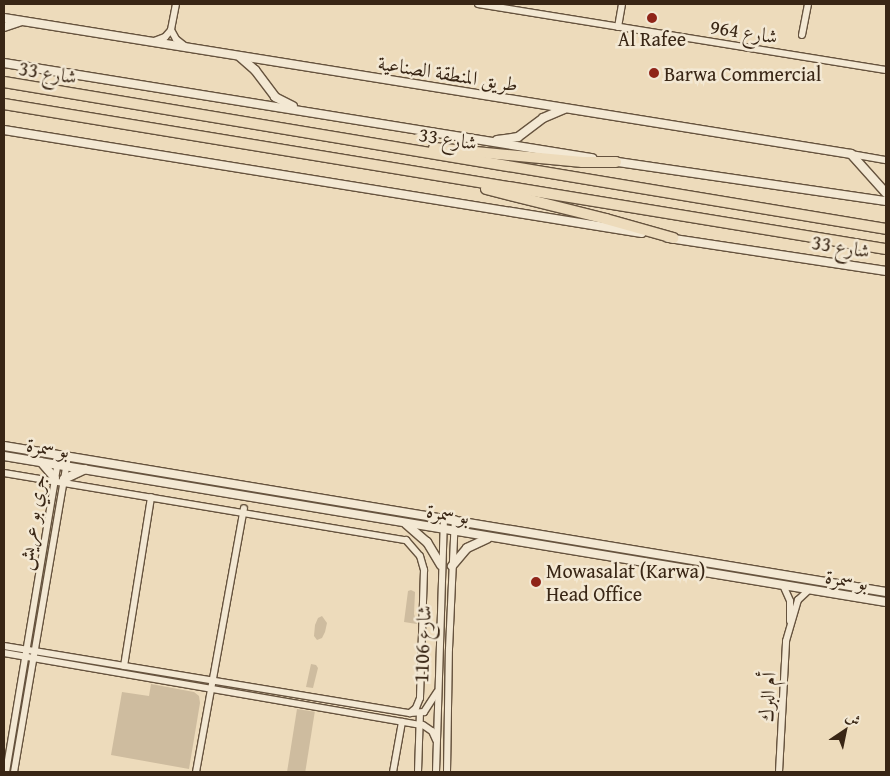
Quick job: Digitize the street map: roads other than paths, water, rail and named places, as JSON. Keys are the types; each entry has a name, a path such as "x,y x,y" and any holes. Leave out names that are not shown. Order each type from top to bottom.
{"highway":[{"name":"شارع 33","path":"4,82 886,229"},
{"name":"شارع 33","path":"4,104 886,249"},
{"path":"410,150 446,148 582,162 616,162"},
{"path":"442,176 672,238"}],"street":[{"path":"148,42 162,39 171,30 176,4"},
{"name":"شارع 964","path":"478,4 886,70"},
{"path":"524,11 526,4"},
{"path":"618,26 622,4"},
{"path":"802,36 808,4"},
{"name":"طريق المنطقة الصناعية","path":"4,18 193,50 568,108 886,160"},
{"path":"4,28 23,20"},
{"path":"171,30 179,43 193,50"},
{"path":"239,57 255,70 275,98 316,114"},
{"path":"4,62 471,140 886,201"},
{"path":"471,140 508,140 518,137 543,118 568,108"},
{"path":"4,130 672,238"},
{"path":"851,154 886,193"},
{"name":"شارع 33","path":"672,238 886,271"},
{"name":"بو سمرة","path":"4,446 444,517 886,592"},
{"name":"جري بو عريش","path":"6,772 59,455"},
{"name":"بو سمرة","path":"4,456 886,602"},
{"name":"جري بو عريش","path":"14,772 68,456"},
{"path":"41,462 54,479"},
{"path":"64,481 85,469"},
{"path":"4,474 54,479 151,497 242,510 401,538 409,542 418,551 424,570 420,701 410,713"},
{"path":"124,666 151,497"},
{"path":"196,772 242,510"},
{"name":"شارع 1106","path":"436,772 437,692 444,517"},
{"name":"شارع 1106","path":"448,772 452,566 455,519"},
{"path":"405,522 427,542 441,565"},
{"path":"452,566 472,544 495,537"},
{"name":"أم البرك","path":"783,585 790,601 790,624"},
{"name":"أم البرك","path":"779,772 786,641 798,600 810,590"},
{"path":"4,646 26,654"},
{"path":"4,653 124,666 410,713 420,713 428,708 437,692"},
{"path":"34,655 210,689 419,724 429,728 436,740"},
{"path":"418,772 420,713"},
{"path":"393,772 402,722"}],"place":[{"name":"Al Rafee","path":"652,18"},
{"name":"Barwa Commercial","path":"654,73"},
{"name":"Mowasalat (Karwa) Head Office","path":"536,582"}]}
